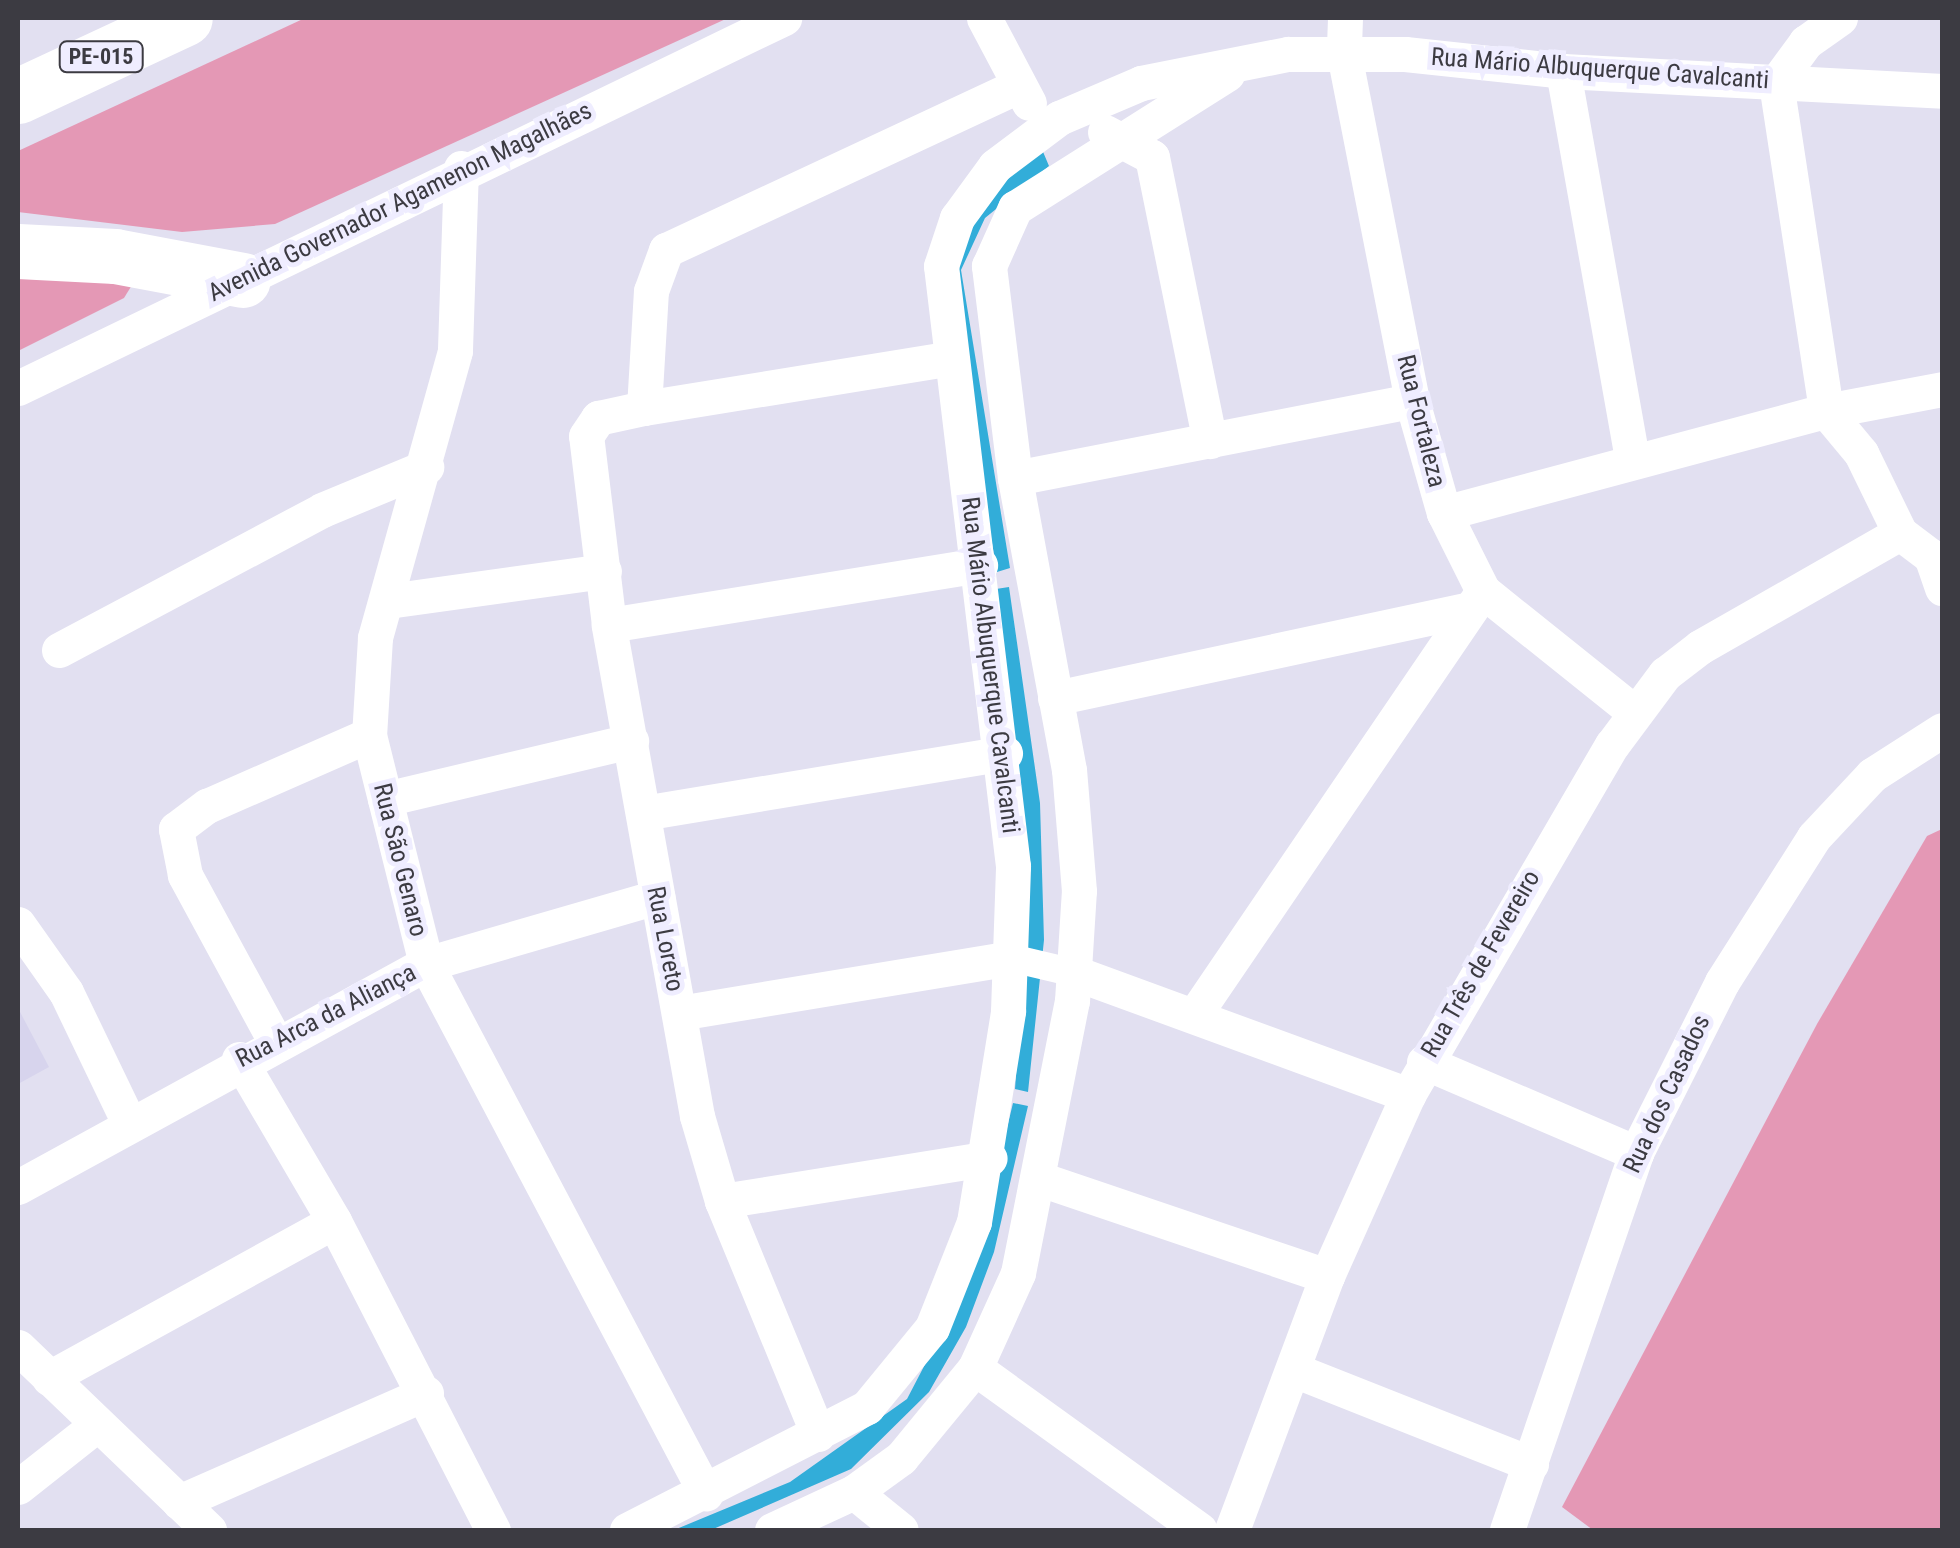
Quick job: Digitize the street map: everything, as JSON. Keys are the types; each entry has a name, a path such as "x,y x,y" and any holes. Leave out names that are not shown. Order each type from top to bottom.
{"highway":[{"name":"PE-015","path":"18,96 185,18"},
{"path":"18,250 115,256 243,280"}],"street":[{"name":"Avenida Governador Agamenon Magalhães","path":"18,388 243,280 461,168 784,18"},
{"path":"984,18 1017,86 1039,112 1122,137 1152,157 1210,441"},
{"name":"Rua Fortaleza","path":"1345,18 1344,54 1412,400 1444,514 1474,600 1634,712"},
{"path":"1840,18 1806,42 1776,82 1826,410 1862,453 1900,532 1930,556 1942,588"},
{"name":"Rua Mário Albuquerque Cavalcanti","path":"628,1530 706,1494 867,1407 918,1352 958,1278 990,1158 1012,958 1005,753 982,572 946,360 941,266 957,218 995,166 1059,118 1141,83 1259,58 1344,54 1564,71 1942,91"},
{"name":"Rua Mário Albuquerque Cavalcanti","path":"772,1530 854,1492 924,1438 975,1368 1018,1273 1054,1104 1075,973 1078,860 1055,698 1016,478 989,266 1015,208 1122,137 1259,58"},
{"path":"1564,71 1632,460"},
{"path":"946,360 644,408 652,291 666,250 1017,86"},
{"name":"Rua São Genaro","path":"461,168 454,351 426,467 376,638 370,735 426,964 706,1494"},
{"path":"1444,514 1826,410 1942,390"},
{"path":"1016,478 1412,400"},
{"name":"Rua Loreto","path":"644,408 589,426 609,625 679,1013 722,1201 818,1434"},
{"path":"59,650 322,510 426,467"},
{"name":"Rua Três de Fevereiro","path":"1232,1530 1327,1276 1408,1094 1634,712 1664,674 1700,647 1900,532"},
{"path":"388,601 604,571"},
{"path":"609,625 982,572 1031,572"},
{"path":"1055,698 1474,600"},
{"path":"1195,1014 1474,600"},
{"name":"Rua dos Casados","path":"1507,1530 1636,1153 1722,982 1814,837 1872,775 1942,730"},
{"path":"275,1041 185,875 176,829 207,806 370,735"},
{"path":"385,800 631,741"},
{"path":"643,813 1005,753"},
{"name":"Rua Arca da Aliança","path":"18,1187 128,1121 426,964 657,897"},
{"path":"18,924 66,992 128,1121"},
{"path":"679,1013 1012,958 1075,973 1195,1014 1408,1094"},
{"path":"240,1060 334,1221 426,1393 493,1530"},
{"path":"1424,1062 1636,1153"},
{"path":"998,1093 1054,1104"},
{"path":"722,1201 990,1158"},
{"path":"1040,1179 1327,1276"},
{"path":"50,1378 334,1221"},
{"path":"18,1347 94,1427 209,1530"},
{"path":"975,1368 1200,1530"},
{"path":"1294,1370 1531,1464"},
{"path":"179,1502 426,1393"},
{"path":"18,1487 94,1427"},
{"path":"854,1492 900,1530"}],"shaded area":[{"path":"305,18 728,18 275,224 182,232 18,212 18,151"},
{"path":"18,259 132,285 124,298 18,351"},
{"path":"1942,829 1942,1530 1593,1530 1562,1507 1817,1024 1927,836"},
{"path":"18,1008 49,1067 18,1084"}],"water":[{"path":"1041,147 1049,166 985,218 961,270 1010,568 997,572 948,288 974,207"},
{"path":"1009,587 1040,803 1044,940 1028,1092 1015,1089 1029,882 996,589"},
{"path":"1013,1103 1028,1106 994,1252 966,1327 929,1392 851,1469 711,1530 674,1530 790,1482 907,1399 972,1274"}]}
